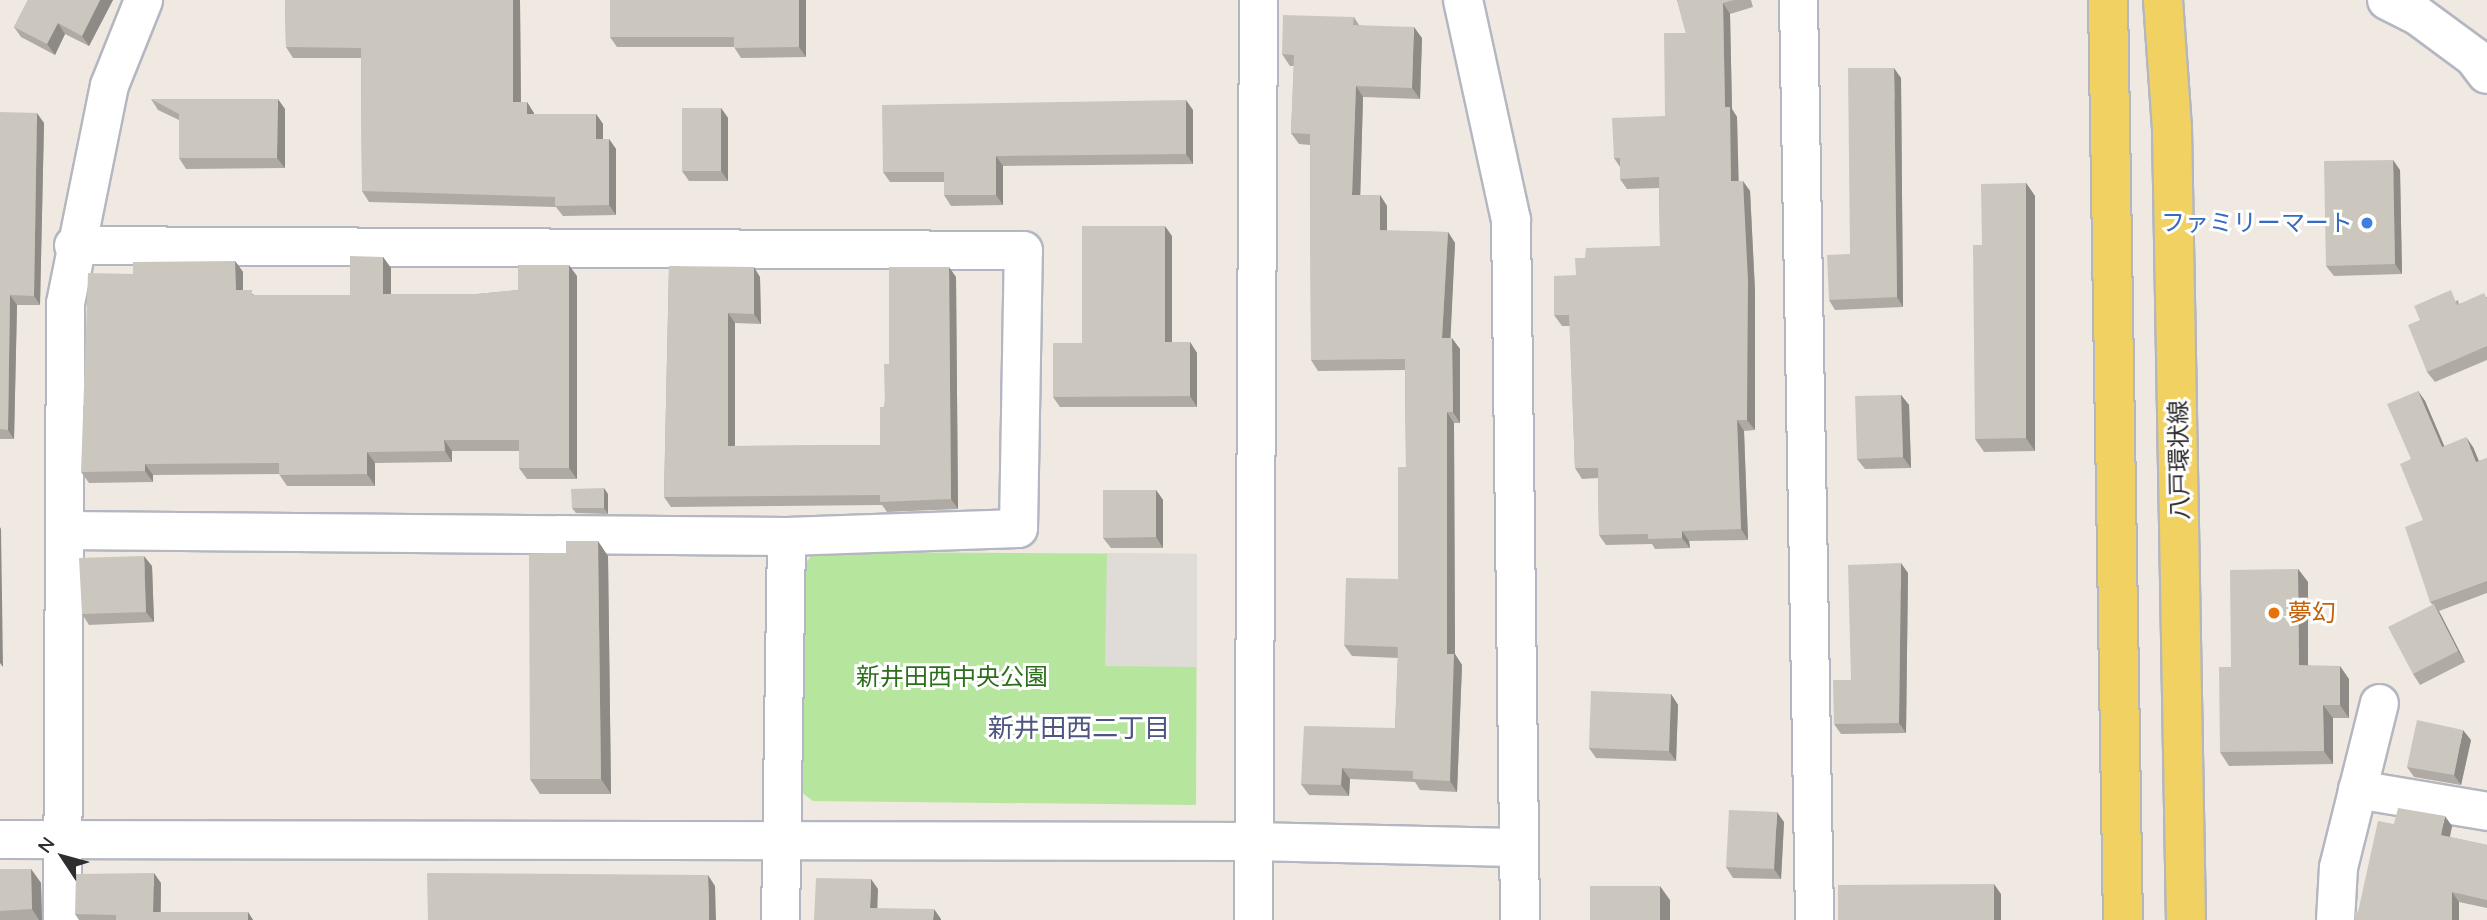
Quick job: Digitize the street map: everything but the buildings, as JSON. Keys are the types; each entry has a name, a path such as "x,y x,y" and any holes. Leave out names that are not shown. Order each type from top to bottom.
{"main road":[{"path":"2108,0 2123,920"},
{"name":"八戸環状線","path":"2163,0 2172,128 2186,920"}],"street":[{"path":"62,920 65,303 73,246 109,85 143,0"},
{"path":"1252,920 1258,0"},
{"path":"1463,0 1511,220 1520,920"},
{"path":"1798,0 1814,920"},
{"path":"2388,0 2417,15 2474,57 2487,74"},
{"path":"64,530 786,536 1018,528 1023,250 73,246"},
{"path":"780,920 779,842 786,536"},
{"path":"2335,920 2337,867 2379,703"},
{"path":"2357,789 2487,811"},
{"path":"0,839 1252,841 1518,847"}],"green space":[{"name":"新井田西中央公園","path":"814,552 1197,554 1196,805 813,801 801,792 802,568"}],"shaded area":[{"path":"1107,553 1197,554 1197,667 1105,666"}],"place":[{"name":"ファミリーマート","path":"2367,223"},
{"name":"夢幻","path":"2274,613"}],"district":[{"name":"新井田西二丁目","path":"1079,728"}]}
